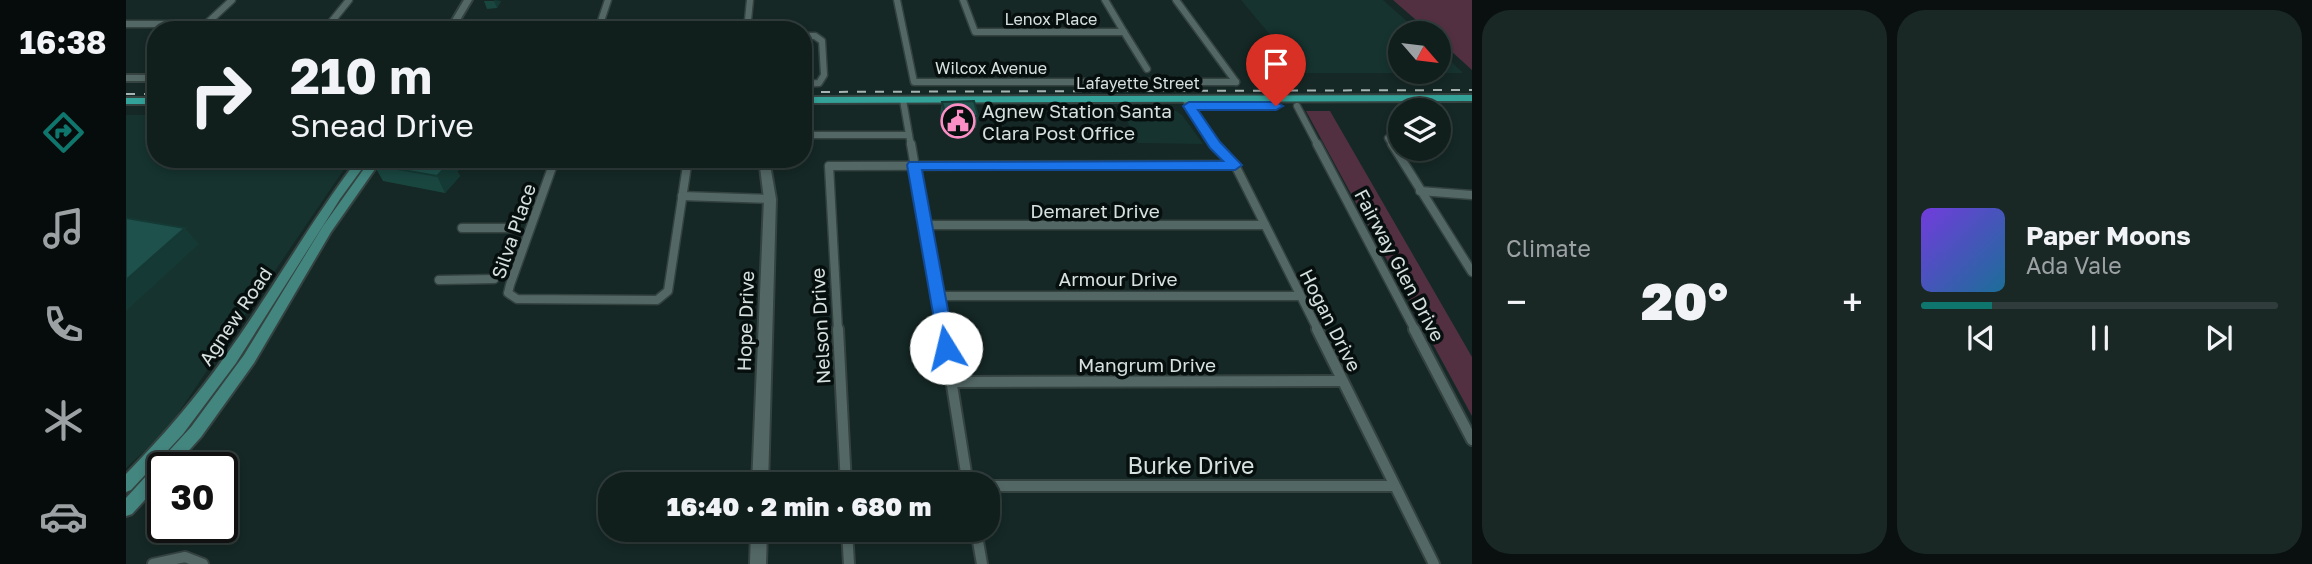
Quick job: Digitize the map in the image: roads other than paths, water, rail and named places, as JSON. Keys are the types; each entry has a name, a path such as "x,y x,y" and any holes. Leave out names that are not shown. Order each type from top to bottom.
{"main road":[{"name":"Lafayette Street","path":"812,100 1187,103 1472,98"},
{"path":"126,101 147,101"},
{"name":"Lafayette Street","path":"812,107 904,103"},
{"name":"Lafayette Street","path":"1148,106 1187,103 1472,106"},
{"path":"126,109 147,110"},
{"name":"Agnew Road","path":"126,485 178,430 224,369 336,196 357,168"},
{"name":"Agnew Road","path":"178,452 249,359 327,229 371,168"},
{"name":"Agnew Road","path":"126,509 147,486"}],"street":[{"path":"209,21 232,0"},
{"path":"332,21 349,0"},
{"path":"456,21 468,0"},
{"path":"601,21 608,0"},
{"path":"748,21 750,0"},
{"name":"Wilcox Avenue","path":"897,0 914,82 1236,82 1176,0"},
{"name":"Lenox Place","path":"963,0 975,32 1124,32"},
{"name":"Lenox Place","path":"1105,0 1124,32"},
{"path":"126,24 147,25"},
{"path":"1124,32 1147,69"},
{"path":"812,36 822,41 824,75 820,83 812,83"},
{"path":"126,78 147,76"},
{"path":"904,103 966,472"},
{"name":"Hogan Drive","path":"1187,103 1215,145 1235,165 1434,564"},
{"name":"Fairway Glen Drive","path":"1297,106 1472,440"},
{"path":"812,135 909,135"},
{"path":"1402,161 1472,272"},
{"path":"914,165 1235,165"},
{"name":"Nelson Drive","path":"845,472 829,166 914,165"},
{"name":"Silva Place","path":"552,168 510,285 511,297 527,300 657,300 664,297 668,291 682,197"},
{"path":"687,168 682,197 770,199"},
{"name":"Hope Drive","path":"760,472 770,199 765,168"},
{"path":"1420,191 1472,195"},
{"name":"Demaret Drive","path":"925,225 1265,226"},
{"path":"462,228 514,228"},
{"path":"439,280 494,279"},
{"name":"Armour Drive","path":"938,296 1298,296"},
{"name":"Mangrum Drive","path":"952,382 1342,381"},
{"name":"Burke Drive","path":"1000,486 1393,486"},
{"path":"758,564 759,542"},
{"path":"848,542 849,564"},
{"path":"978,542 982,564"},
{"path":"153,564 172,557 194,557 203,564"}],"railway":[{"path":"812,92 1472,90"},
{"path":"126,94 147,94"}],"place":[{"name":"Agnew Station Santa Clara Post Office","path":"958,121"}]}
